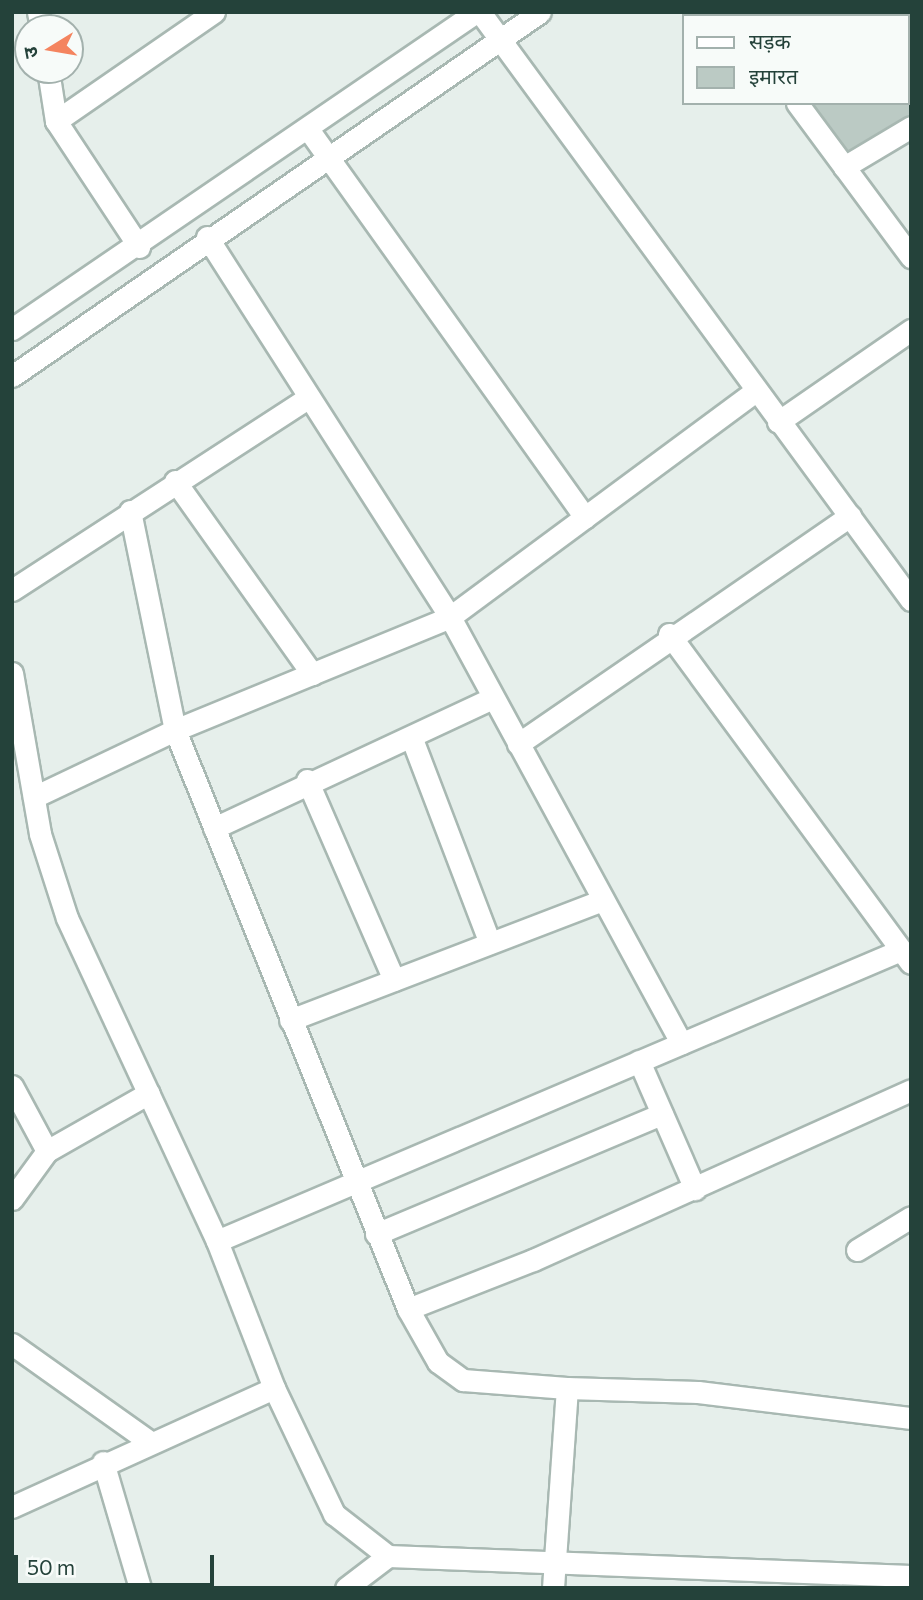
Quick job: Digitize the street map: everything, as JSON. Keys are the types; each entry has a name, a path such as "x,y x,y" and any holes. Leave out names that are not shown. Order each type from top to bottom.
{"street":[{"path":"56,121 214,12"},
{"path":"12,328 139,247 478,12 911,600"},
{"path":"12,376 207,237 540,12"},
{"path":"50,84 56,121 139,247"},
{"path":"798,105 911,257"},
{"path":"844,167 911,127"},
{"path":"308,129 585,517"},
{"path":"207,237 450,617 681,1043"},
{"path":"778,422 911,330"},
{"path":"33,797 174,730 450,617 755,391"},
{"path":"12,590 175,481 309,397"},
{"path":"175,481 312,674"},
{"path":"130,511 174,730 354,1182 408,1309 438,1363 463,1380 566,1388 698,1392 911,1418"},
{"path":"519,744 669,635 850,516"},
{"path":"217,1241 681,1043 906,956 669,635"},
{"path":"12,673 33,797 67,918 217,1241 274,1388 334,1514 388,1556 554,1566 911,1576"},
{"path":"214,828 307,780 412,740 493,698"},
{"path":"412,740 490,943"},
{"path":"307,780 394,980"},
{"path":"290,1020 603,900"},
{"path":"639,1061 695,1189"},
{"path":"12,1086 47,1151"},
{"path":"408,1309 695,1189 911,1090"},
{"path":"12,1199 47,1151 149,1093"},
{"path":"376,1234 662,1114"},
{"path":"857,1250 911,1217"},
{"path":"12,1344 147,1440"},
{"path":"12,1507 147,1440 274,1388"},
{"path":"553,1588 566,1388"},
{"path":"103,1462 140,1588"},
{"path":"346,1588 388,1556"}],"building":[{"path":"911,12 911,119 853,162 812,105 909,105 909,14 804,14"}]}
